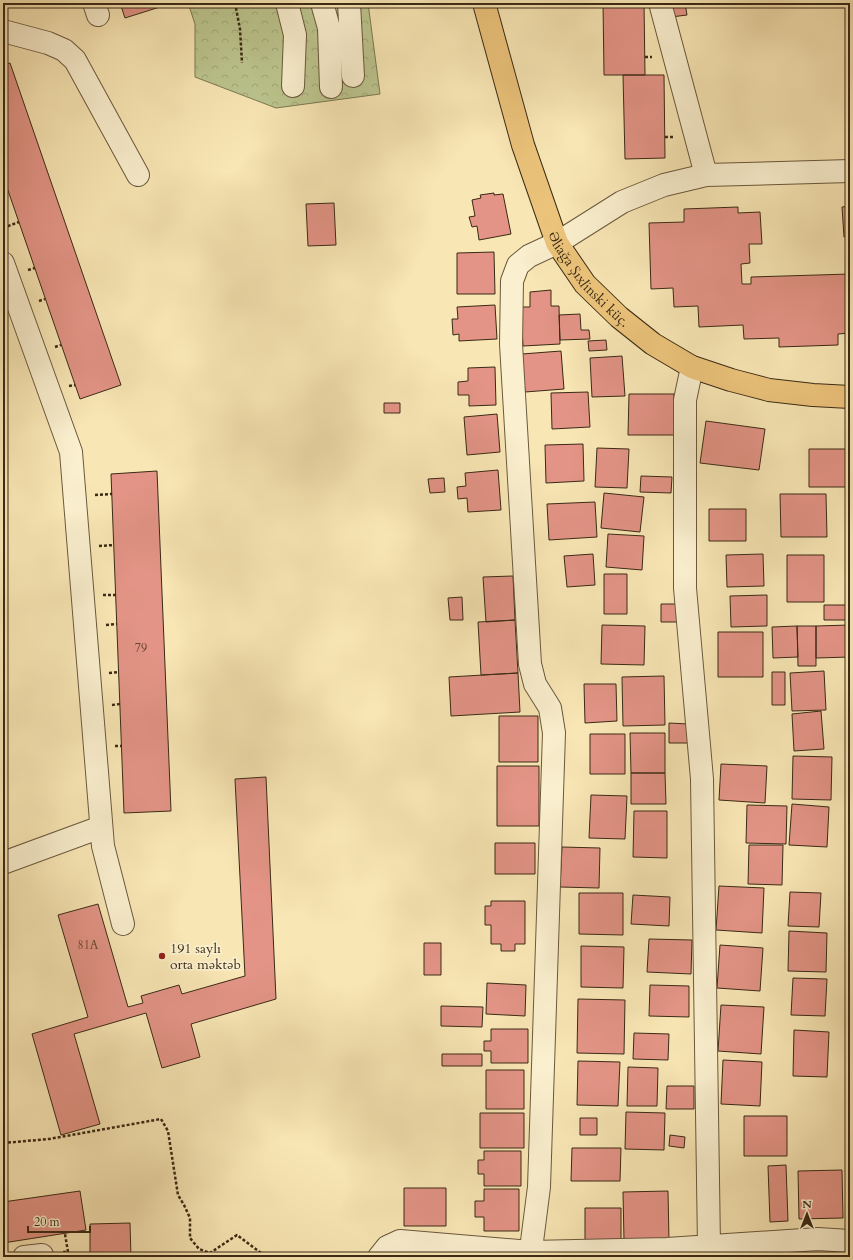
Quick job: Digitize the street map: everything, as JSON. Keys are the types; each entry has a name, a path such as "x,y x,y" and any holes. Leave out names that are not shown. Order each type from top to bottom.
{"main road":[{"name":"Əliağa Şıxlinski küç.","path":"484,3 523,145 557,243 585,284 619,317 653,344 692,367 731,380 769,390 850,397"}],"street":[{"path":"287,3 295,35 293,86"},
{"path":"322,3 329,28 331,87"},
{"path":"349,3 353,76"},
{"path":"660,3 706,175"},
{"path":"3,31 48,43 64,50 75,60 138,175"},
{"path":"531,1254 538,1187 554,733 550,708 535,684 530,664 511,344 512,281 518,265 529,256 557,243 622,202 664,185 706,175 850,171"},
{"path":"3,263 71,452 103,846 123,924"},
{"path":"692,367 686,400 686,588 702,779 709,1246"},
{"path":"3,863 101,827"},
{"path":"380,1257 387,1247 400,1242 531,1254 667,1253 709,1246 818,1248 850,1241"},
{"path":"24,1257 42,1255 42,1257"}],"path":[{"path":"235,3 240,29 242,63"},
{"path":"3,191 8,190"},
{"path":"3,228 19,222"},
{"path":"3,1142 49,1139 161,1119 168,1131 178,1195 190,1218 190,1238 199,1249 210,1253 237,1235 261,1253 264,1257"},
{"path":"68,1252 68,1257"}],"green space":[{"path":"188,3 368,3 380,94 276,108 195,77 195,24"}],"building":[{"path":"120,3 162,3 163,6 125,18"},
{"path":"603,3 644,3 645,75 604,75"},
{"path":"669,3 685,3 687,15 671,17"},
{"path":"10,63 121,385 80,399 3,176 3,65"},
{"path":"623,75 664,75 665,158 625,159"},
{"path":"494,193 494,195 503,194 511,234 479,240 477,226 472,227 469,217 475,216 472,200 481,198 480,195"},
{"path":"334,203 336,245 308,246 306,204"},
{"path":"850,206 850,236 844,237 842,207"},
{"path":"738,207 738,213 760,212 762,244 749,244 750,263 741,264 742,284 751,284 751,277 850,274 850,333 838,334 838,345 779,347 779,338 744,339 743,325 699,327 698,306 674,307 673,288 651,289 649,223 684,222 684,209"},
{"path":"494,252 495,294 457,294 457,253"},
{"path":"551,290 551,306 559,306 560,344 523,346 521,307 530,307 530,292"},
{"path":"495,305 497,339 459,341 459,334 453,335 452,319 458,319 457,307"},
{"path":"580,314 581,330 589,330 590,339 560,340 559,315"},
{"path":"606,340 607,350 589,351 588,341"},
{"path":"561,351 564,389 525,392 522,354"},
{"path":"622,356 625,396 592,397 590,358"},
{"path":"495,367 496,405 469,406 469,395 458,395 458,382 468,381 468,368"},
{"path":"588,392 590,427 552,429 551,393"},
{"path":"629,394 674,394 674,435 628,435"},
{"path":"384,403 400,403 400,413 384,413"},
{"path":"497,414 500,452 467,455 464,417"},
{"path":"706,421 765,429 759,470 700,463"},
{"path":"583,444 584,481 546,483 545,445"},
{"path":"597,448 629,449 627,488 595,487"},
{"path":"809,449 846,449 846,487 809,487"},
{"path":"498,470 501,510 468,512 467,498 458,499 457,487 466,486 465,473"},
{"path":"157,471 171,811 124,813 111,474"},
{"path":"641,476 672,477 671,493 640,492"},
{"path":"444,478 445,492 430,493 428,479"},
{"path":"604,493 644,497 640,532 601,528"},
{"path":"780,494 826,494 827,537 781,537"},
{"path":"595,502 597,537 549,540 547,504"},
{"path":"709,509 746,509 746,541 709,541"},
{"path":"608,534 644,536 642,570 606,567"},
{"path":"593,554 595,585 567,587 564,556"},
{"path":"763,554 764,586 727,587 726,555"},
{"path":"787,555 824,555 824,602 787,602"},
{"path":"604,574 627,574 627,614 604,614"},
{"path":"513,576 515,620 486,622 483,577"},
{"path":"767,595 767,626 731,627 730,596"},
{"path":"462,597 463,620 450,620 448,598"},
{"path":"661,604 678,604 678,622 661,622"},
{"path":"824,605 850,605 850,620 824,620"},
{"path":"515,620 518,673 481,675 478,622"},
{"path":"602,625 645,626 644,665 601,664"},
{"path":"850,625 850,657 816,658 816,626"},
{"path":"797,626 816,626 816,666 798,666"},
{"path":"797,626 798,657 773,658 772,627"},
{"path":"718,632 763,632 763,677 718,677"},
{"path":"824,671 826,710 792,711 790,673"},
{"path":"772,672 785,672 785,705 772,705"},
{"path":"518,673 520,712 451,716 449,677"},
{"path":"664,676 665,725 623,726 622,677"},
{"path":"584,684 616,684 617,721 585,723"},
{"path":"821,711 824,749 794,751 792,714"},
{"path":"499,716 538,716 538,762 499,762"},
{"path":"669,723 688,724 688,743 669,743"},
{"path":"630,733 665,733 665,773 631,773"},
{"path":"590,734 625,734 625,774 590,774"},
{"path":"793,756 832,757 831,800 792,799"},
{"path":"721,764 767,766 765,803 719,800"},
{"path":"497,766 539,766 539,826 497,826"},
{"path":"631,773 665,773 666,804 631,804"},
{"path":"266,777 276,999 191,1024 200,1057 162,1068 146,1013 74,1034 100,1124 61,1135 32,1034 88,1017 58,915 98,904 128,1007 143,1003 141,996 179,985 182,994 245,976 235,779"},
{"path":"591,795 627,796 625,839 589,838"},
{"path":"792,804 829,807 827,847 789,845"},
{"path":"747,805 787,806 786,844 746,843"},
{"path":"634,811 667,811 667,858 633,857"},
{"path":"495,843 535,843 535,874 495,874"},
{"path":"749,845 783,845 782,885 748,884"},
{"path":"562,847 600,848 599,888 560,887"},
{"path":"719,886 764,888 762,933 716,930"},
{"path":"790,892 821,893 819,927 788,926"},
{"path":"579,893 623,893 623,935 579,934"},
{"path":"633,895 670,897 669,926 631,924"},
{"path":"491,901 525,901 525,944 515,944 515,951 501,951 501,944 491,944 491,925 485,925 485,906 491,906"},
{"path":"789,931 827,933 826,972 788,971"},
{"path":"649,939 692,940 691,974 647,972"},
{"path":"424,943 441,943 441,975 424,975"},
{"path":"720,945 763,948 760,991 717,988"},
{"path":"581,946 624,947 623,988 581,987"},
{"path":"793,978 827,979 825,1016 791,1015"},
{"path":"487,983 526,985 525,1016 486,1014"},
{"path":"650,985 689,986 689,1017 649,1016"},
{"path":"578,999 625,1000 624,1054 577,1053"},
{"path":"721,1005 764,1007 761,1054 718,1051"},
{"path":"441,1006 483,1007 482,1027 441,1026"},
{"path":"847,1011 850,1011 850,1026 847,1026"},
{"path":"491,1029 528,1029 528,1063 491,1063 491,1051 484,1051 484,1041 491,1041"},
{"path":"794,1030 829,1032 827,1077 793,1076"},
{"path":"634,1033 669,1034 668,1060 633,1059"},
{"path":"442,1054 482,1054 482,1066 442,1066"},
{"path":"846,1058 850,1058 850,1097 848,1097"},
{"path":"723,1060 762,1062 760,1106 721,1104"},
{"path":"578,1061 620,1062 618,1106 577,1105"},
{"path":"628,1067 658,1068 657,1106 627,1106"},
{"path":"486,1070 524,1070 524,1109 486,1109"},
{"path":"667,1086 694,1086 694,1109 666,1109"},
{"path":"626,1112 665,1113 664,1150 625,1149"},
{"path":"480,1113 524,1113 524,1148 480,1148"},
{"path":"744,1116 787,1116 787,1156 744,1156"},
{"path":"580,1118 597,1118 597,1135 580,1135"},
{"path":"670,1135 685,1137 684,1148 669,1146"},
{"path":"572,1148 621,1148 620,1181 571,1181"},
{"path":"484,1151 521,1151 521,1186 484,1186 484,1174 478,1174 478,1160 484,1160"},
{"path":"786,1165 788,1221 770,1222 768,1166"},
{"path":"842,1170 843,1218 799,1219 798,1171"},
{"path":"404,1188 446,1188 446,1226 404,1226"},
{"path":"484,1189 519,1189 519,1231 484,1231 484,1217 475,1217 475,1201 484,1201"},
{"path":"80,1191 86,1230 3,1243 3,1202"},
{"path":"668,1191 669,1241 624,1241 623,1192"},
{"path":"585,1208 621,1208 621,1246 585,1246"},
{"path":"130,1223 131,1257 90,1257 90,1224"}],"place":[{"name":"191 saylı orta məktəb","path":"162,956"}]}
